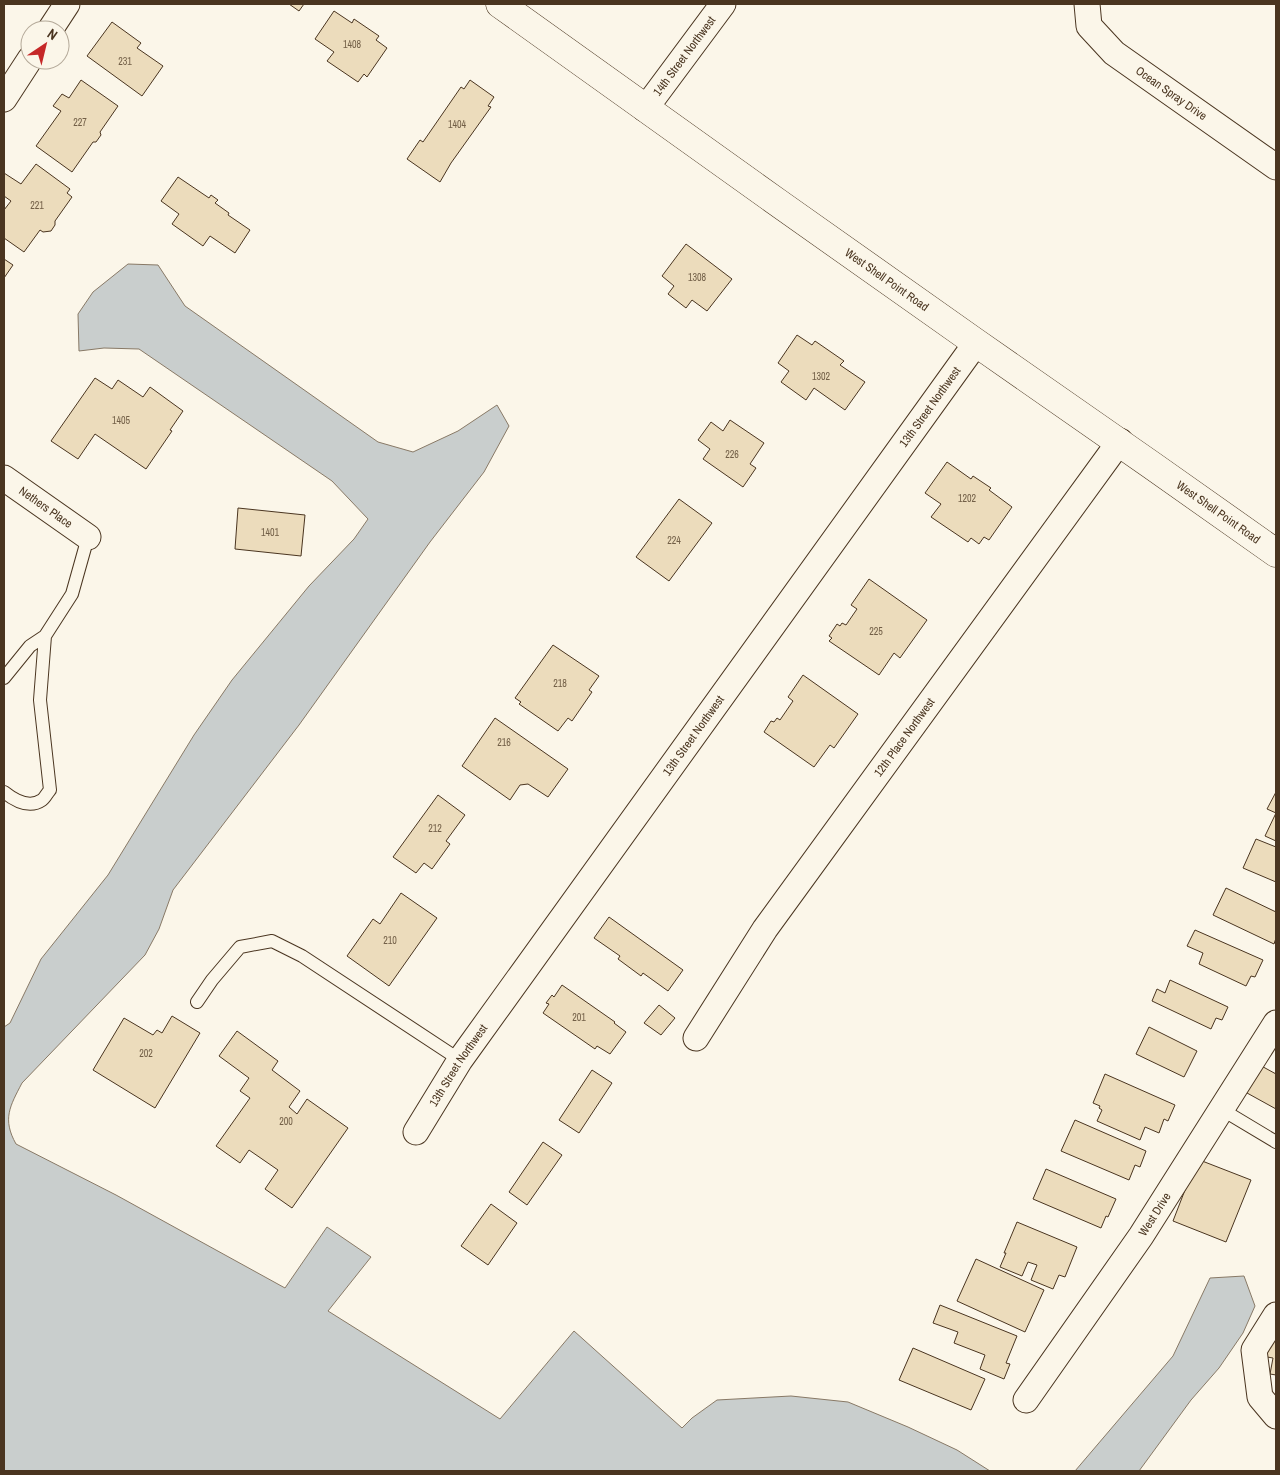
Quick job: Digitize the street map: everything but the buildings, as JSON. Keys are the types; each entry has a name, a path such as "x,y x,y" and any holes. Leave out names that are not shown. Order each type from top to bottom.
{"street":[{"path":"57,20 67,4"},
{"name":"West Shell Point Road","path":"500,4 645,109 976,343 1120,441 1276,553"},
{"name":"14th Street Northwest","path":"645,109 723,4"},
{"name":"Ocean Spray Drive","path":"1087,4 1089,26 1114,53 1276,166"},
{"path":"4,98 23,70"},
{"name":"13th Street Northwest","path":"416,1132 460,1060 976,343"},
{"name":"12th Place Northwest","path":"696,1038 765,929 1120,441"},
{"name":"Nethers Place","path":"4,478 88,536"},
{"name":"West Drive","path":"1026,1400 1141,1236 1276,1022"},
{"path":"1276,1315 1254,1350 1260,1398 1276,1416"}],"lane":[{"path":"4,678 30,646 44,636 72,594 88,536"},
{"path":"4,792 14,801 28,804 42,800 50,790 40,700 44,636"},
{"path":"197,1002 212,980 240,947 272,941 302,956 460,1060"},
{"path":"1221,1109 1276,1142"}],"shaded area":[{"path":"128,264 158,265 185,306 378,442 413,452 458,431 497,405 509,426 484,472 430,542 299,725 173,890 159,929 145,955 22,1083 9,1113 9,1127 16,1144 116,1195 285,1288 327,1227 371,1257 328,1311 500,1419 574,1331 682,1428 692,1418 717,1400 791,1396 848,1402 957,1450 990,1471 4,1471 4,1027 10,1023 41,959 108,875 194,735 232,680 309,586 354,539 368,519 332,481 139,349 104,348 79,351 78,314 93,292"},
{"path":"1244,1276 1255,1306 1243,1333 1219,1368 1191,1400 1139,1471 1075,1471 1173,1356 1210,1278"}]}
